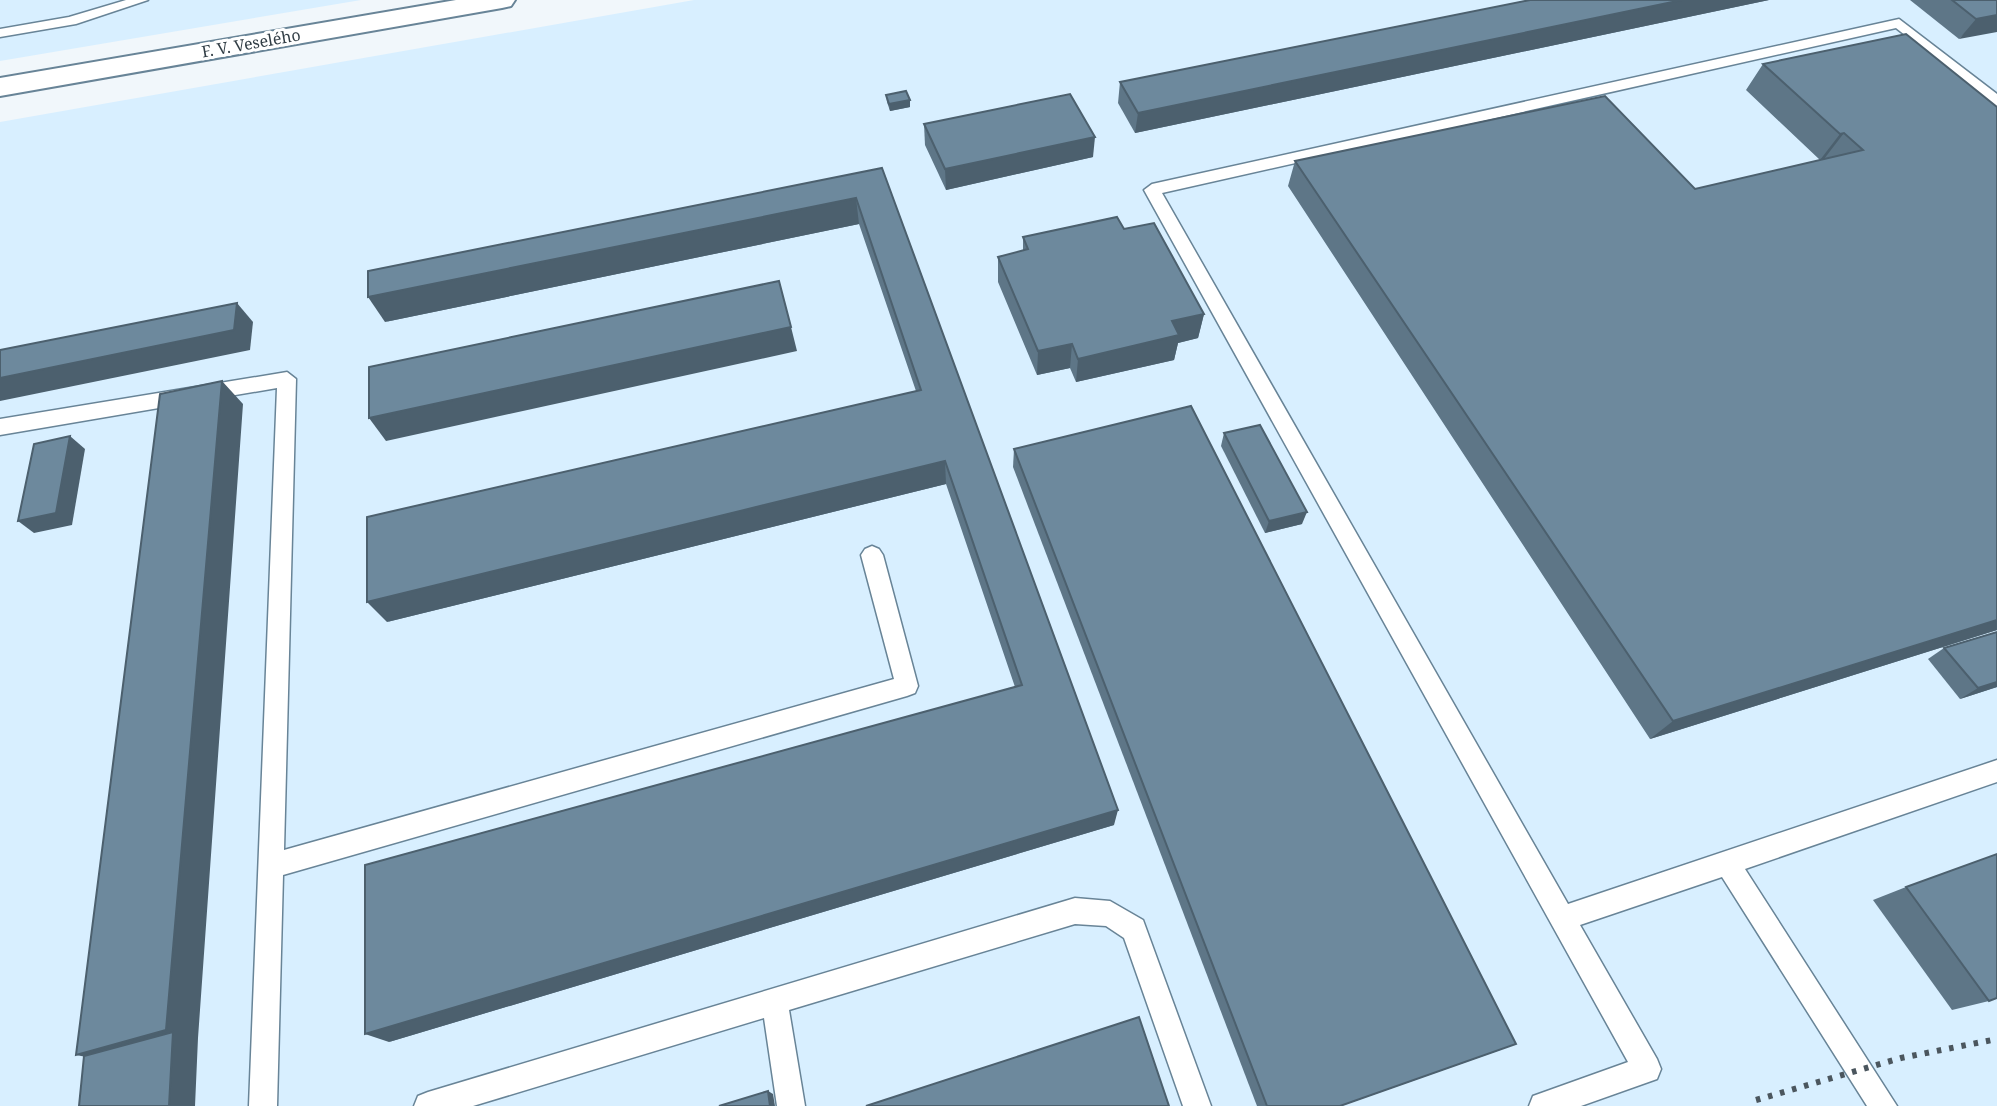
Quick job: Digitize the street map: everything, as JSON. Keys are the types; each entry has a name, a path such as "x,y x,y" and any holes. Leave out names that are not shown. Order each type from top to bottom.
{"street":[{"name":"F. V. Veselého","path":"0,87 502,0"}],"lane":[{"path":"0,33 71,21 141,0"},
{"path":"1543,1106 1647,1069 1152,190 1899,23 1997,102"},
{"path":"0,427 286,379 263,1106"},
{"path":"270,866 907,686 872,555"},
{"path":"1562,919 1997,771"},
{"path":"1727,863 1883,1106"},
{"path":"428,1106 1075,911 1110,914 1134,929 1198,1106"},
{"path":"775,1002 791,1106"}],"shaded area":[{"path":"0,0 361,0 0,61"},
{"path":"694,0 1997,0 1997,1106 0,1106 0,122"}],"building":[{"path":"1530,0 1682,0 1138,113 1120,82"},
{"path":"1952,0 1997,0 1997,15 1976,19"},
{"path":"1906,34 1997,107 1997,620 1673,721 1295,161 1605,96 1695,189 1863,150 1844,133 1840,134 1763,64"},
{"path":"906,91 910,100 889,104 886,95"},
{"path":"1070,94 1095,137 945,169 924,124"},
{"path":"882,168 1118,810 365,1034 365,865 1022,685 945,461 367,602 367,517 921,390 856,198 368,297 368,271"},
{"path":"1117,217 1124,229 1154,223 1204,314 1172,321 1179,335 1078,359 1072,344 1038,351 998,257 1028,249 1023,237"},
{"path":"779,281 791,327 369,418 369,367"},
{"path":"237,303 234,330 0,378 0,350"},
{"path":"222,381 166,1030 76,1055 160,394"},
{"path":"1191,406 1516,1044 1340,1106 1267,1106 1014,449"},
{"path":"1260,425 1307,512 1269,521 1224,433"},
{"path":"70,436 56,513 18,521 34,444"},
{"path":"1997,632 1997,682 1978,688 1944,648"},
{"path":"1997,854 1997,998 1989,1001 1906,887"},
{"path":"1139,1017 1169,1106 866,1106"},
{"path":"173,1032 169,1106 79,1106 84,1056"},
{"path":"768,1091 770,1106 719,1106"}],"railway":[{"path":"1756,1100 1901,1058 1997,1039"}]}
